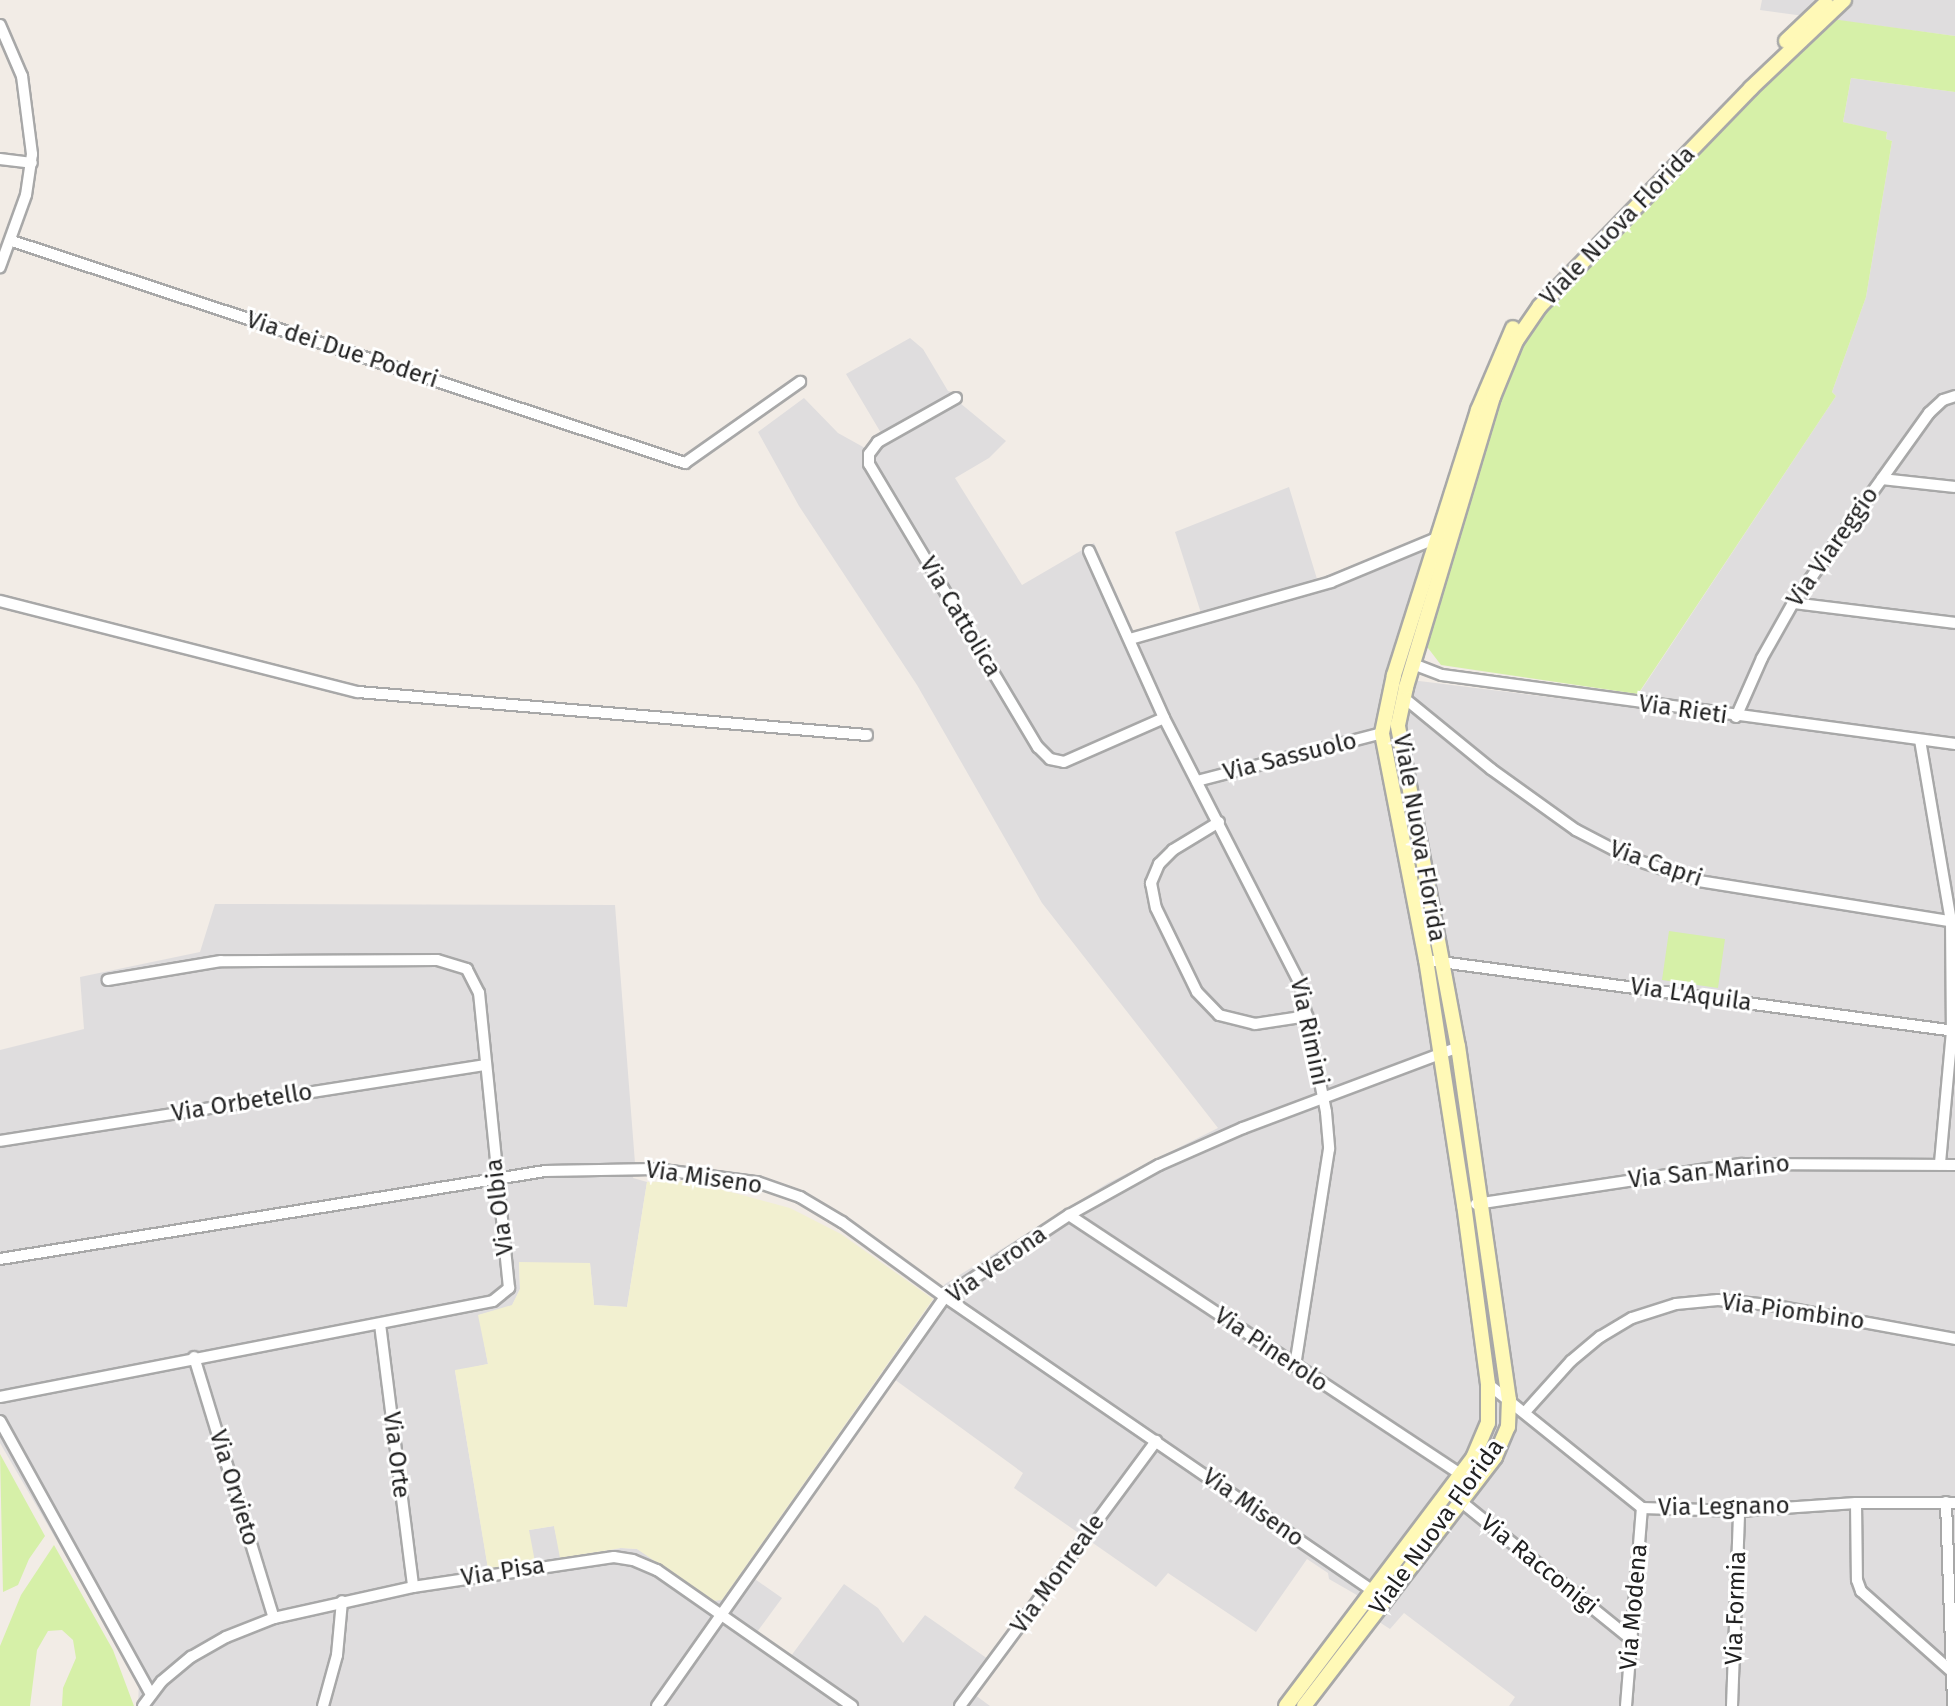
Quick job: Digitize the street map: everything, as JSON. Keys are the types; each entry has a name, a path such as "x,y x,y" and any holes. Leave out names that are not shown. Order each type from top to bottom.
{"street":[{"name":"Viale Nuova Florida","path":"1286,1706 1460,1501 1504,1442 1509,1400 1482,1203 1458,1047 1399,737 1403,697 1499,381 1530,318 1835,2"},
{"name":"Viale Nuova Florida","path":"1304,1706 1485,1434 1488,1384 1464,1205 1426,960 1382,733 1394,675 1489,379 1522,314 1742,84 1835,2"},
{"path":"0,25 15,55 24,84 32,163 12,241 0,267"},
{"path":"0,159 32,163"},
{"name":"Via dei Due Poderi","path":"12,241 685,463 800,382"},
{"name":"Via Viareggio","path":"1736,717 1762,658 1793,603 1934,408 1955,396"},
{"name":"Via Cattolica","path":"956,398 878,442 869,454 869,464 1040,751 1050,759 1064,762 1164,718"},
{"path":"1882,479 1955,487"},
{"path":"1130,639 1331,582 1455,531"},
{"name":"Via Rimini","path":"1089,551 1164,718 1294,967 1307,1016 1323,1097 1328,1163 1295,1366"},
{"path":"0,601 358,692 867,735"},
{"path":"1793,603 1955,623"},
{"name":"Via Rieti","path":"1413,664 1442,675 1736,717 1955,744"},
{"name":"Via Capri","path":"1403,697 1491,769 1564,821 1630,858 1699,881 1953,922"},
{"name":"Via Sassuolo","path":"1197,781 1382,733"},
{"path":"1920,740 1953,922 1954,1031 1940,1164"},
{"path":"1219,822 1173,850 1159,864 1151,883 1156,908 1194,986 1219,1015 1255,1024 1307,1016"},
{"name":"Via L'Aquila","path":"1426,960 1954,1031"},
{"name":"Via Olbia","path":"0,1397 493,1301 505,1295 509,1282 477,987 467,969 454,962 221,961 108,980"},
{"name":"Via Verona","path":"657,1706 945,1297 1069,1215 1190,1151 1458,1047"},
{"name":"Via Orbetello","path":"0,1141 484,1065"},
{"name":"Via San Marino","path":"1464,1205 1742,1164 1955,1165"},
{"name":"Via Miseno","path":"0,1259 496,1177 570,1169 642,1168 712,1174 768,1185 831,1215 945,1297 1379,1595"},
{"name":"Via Pinerolo","path":"1069,1215 1474,1483"},
{"name":"Via Piombino","path":"1525,1412 1571,1361 1600,1337 1632,1318 1676,1304 1718,1300 1770,1305 1955,1339"},
{"name":"Via Orte","path":"380,1324 413,1587"},
{"name":"Via Orvieto","path":"194,1357 274,1618"},
{"name":"Via Legnano","path":"1488,1384 1642,1508 1739,1511 1856,1503 1950,1503"},
{"path":"0,1421 151,1694"},
{"name":"Via Monreale","path":"960,1706 1156,1441"},
{"name":"Via Racconigi","path":"1448,1491 1631,1639"},
{"path":"1856,1503 1857,1580 1861,1591 1951,1671"},
{"path":"1950,1503 1953,1706"},
{"name":"Via Modena","path":"1626,1706 1642,1508"},
{"name":"Via Formia","path":"1732,1706 1739,1511"},
{"name":"Via Pisa","path":"143,1706 169,1674 200,1652 274,1618 413,1587 604,1557 623,1558 653,1568 852,1706"},
{"path":"323,1706 337,1655 342,1601"}],"shaded area":[{"path":"1762,0 1955,0 1955,36 1760,10"},
{"path":"1851,78 1955,92 1955,1706 1509,1706 1515,1697 1404,1613 1390,1629 1356,1607 1362,1598 1329,1579 1328,1573 1307,1559 1256,1632 1168,1573 1156,1587 1014,1488 1023,1473 883,1371 945,1284 1108,1183 1218,1128 1042,903 917,685 799,506 758,432 804,398 838,433 865,448 881,433 846,374 910,338 923,349 948,391 955,393 960,403 1006,441 989,458 955,478 1022,585 1094,543 1134,632 1201,613 1175,532 1289,487 1317,579 1428,536 1387,677 1630,707 1836,396 1832,392 1866,297 1892,141 1886,139 1887,133 1843,122"},
{"path":"215,904 615,905 635,1163 633,1178 647,1182 627,1307 594,1305 590,1263 519,1263 520,1289 512,1306 479,1315 488,1364 455,1371 488,1568 529,1530 554,1526 561,1558 621,1548 637,1549 722,1599 742,1570 782,1598 757,1632 791,1656 844,1584 878,1608 903,1643 925,1615 988,1659 967,1689 990,1706 138,1706 139,1682 0,1443 0,1050 84,1029 80,977 200,952"},
{"path":"690,1181 790,1208 841,1234 933,1299 722,1600 713,1601 637,1549 621,1548 560,1558 554,1526 529,1530 535,1562 488,1569 455,1370 488,1364 478,1315 512,1305 520,1289 519,1262 590,1263 594,1305 627,1307 647,1182"}],"green space":[{"path":"1832,19 1955,36 1955,92 1851,78 1843,122 1887,132 1886,139 1892,141 1866,297 1832,392 1836,396 1638,694 1441,665 1428,648 1427,635 1511,369 1531,329 1551,302"},
{"path":"1669,931 1725,939 1718,988 1662,980"},
{"path":"0,1454 45,1536 29,1559 18,1585 3,1592"},
{"path":"54,1545 113,1650 134,1706 62,1706 63,1688 76,1658 73,1640 62,1630 48,1631 37,1650 30,1706 0,1706 0,1646 21,1595"}]}
